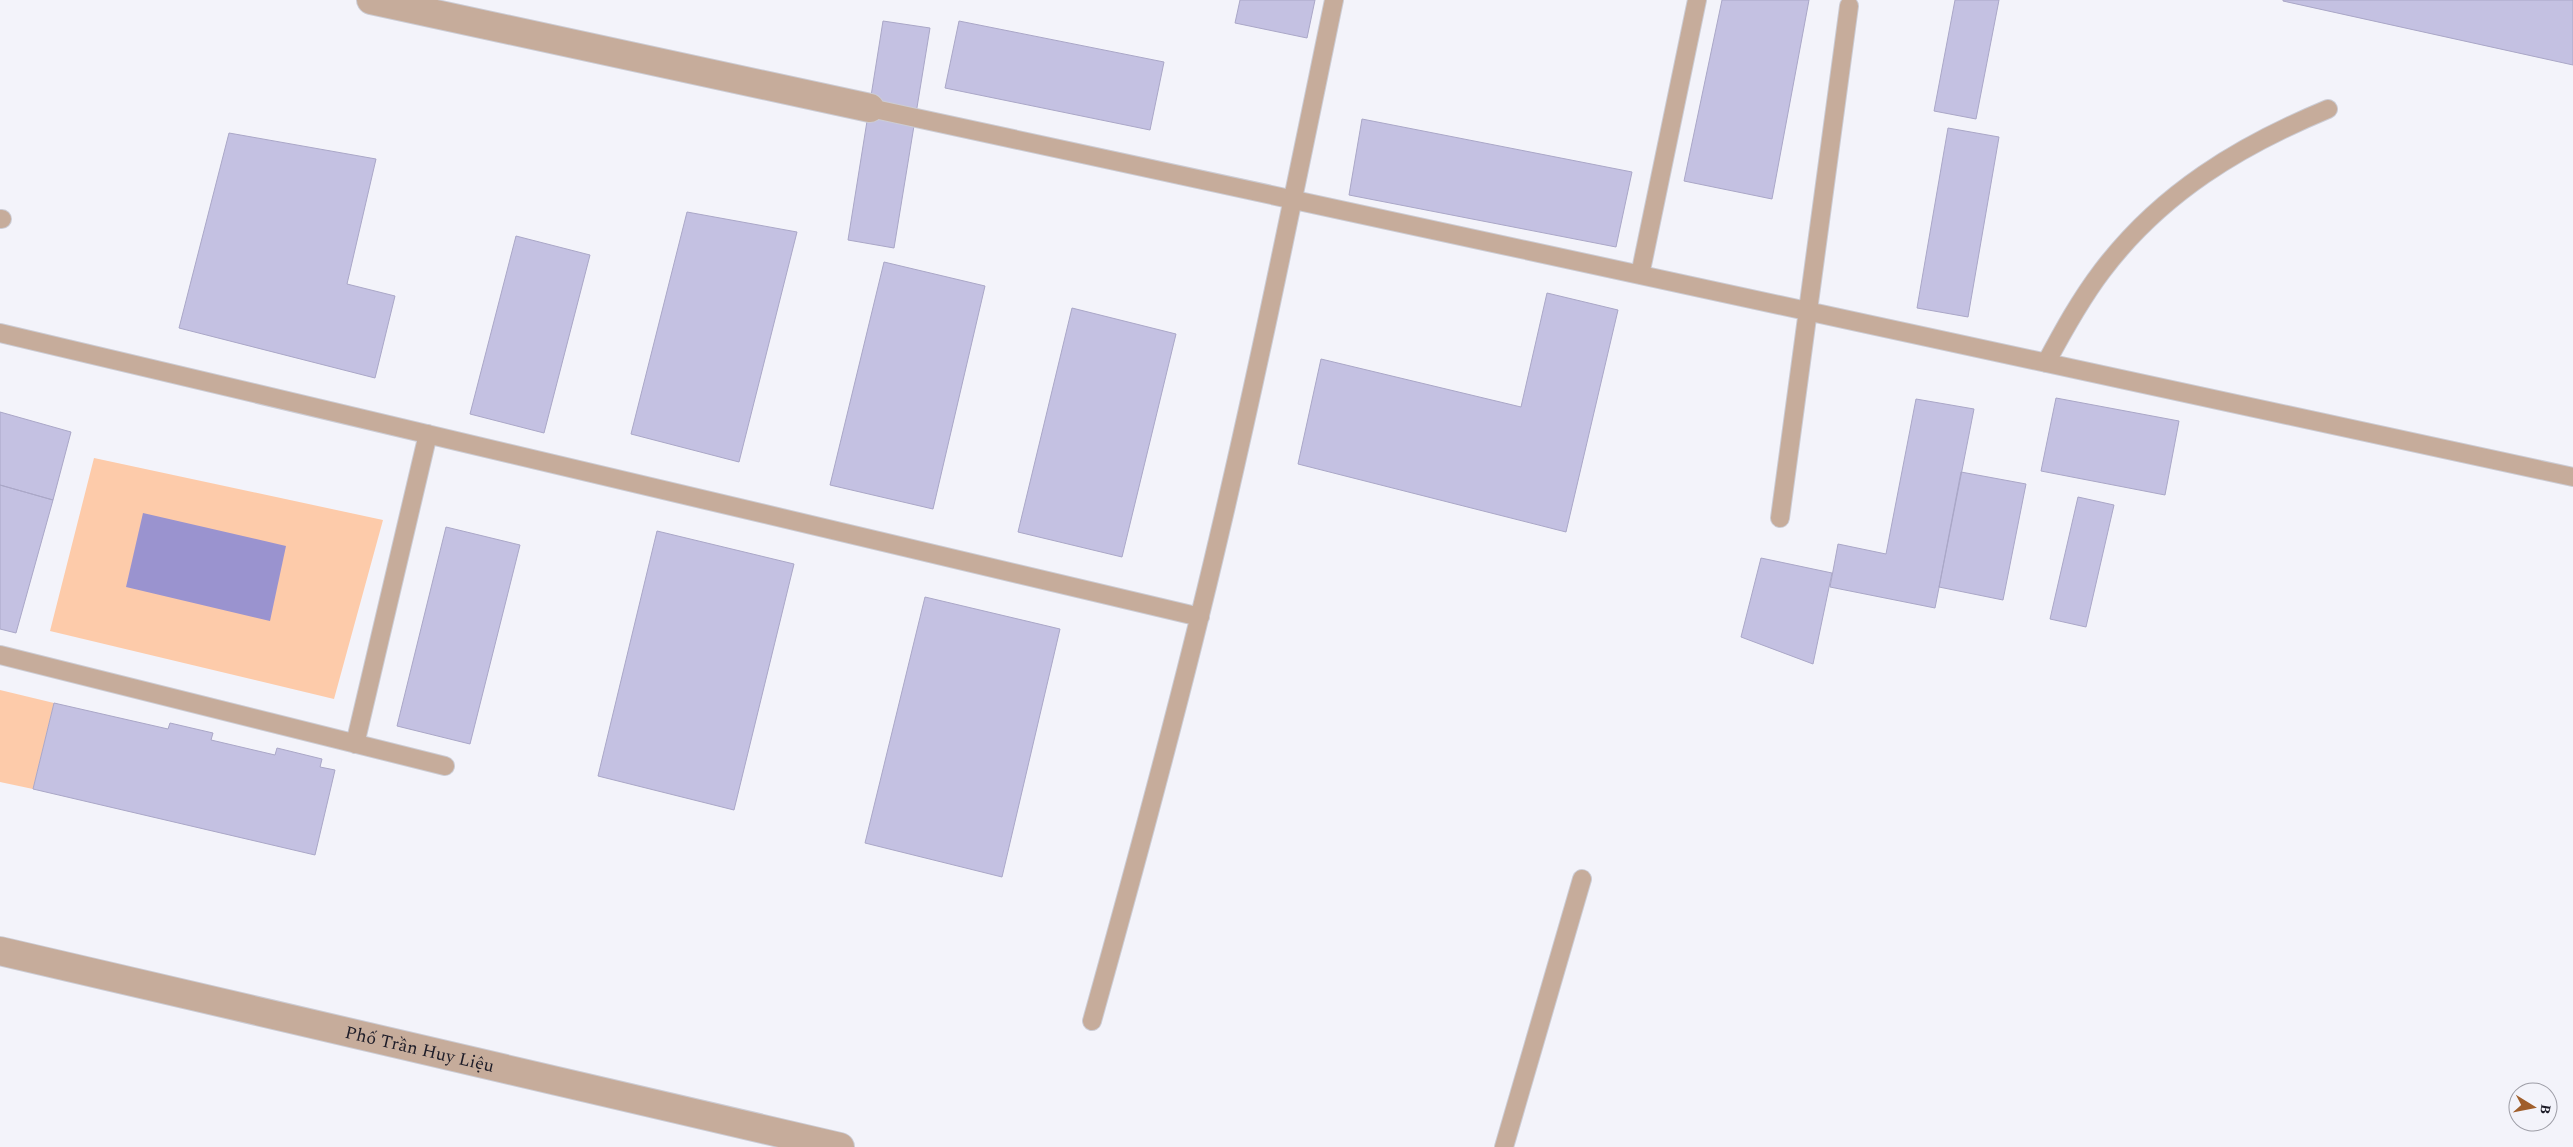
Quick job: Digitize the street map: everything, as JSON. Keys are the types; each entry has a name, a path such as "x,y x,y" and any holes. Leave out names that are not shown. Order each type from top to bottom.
{"street":[{"path":"370,0 870,108"},
{"name":"Phố Trần Huy Liệu","path":"0,951 840,1147"}],"lane":[{"path":"1092,1021 1141,847 1200,617 1257,369 1334,0"},
{"path":"1640,275 1697,0"},
{"path":"1780,518 1849,6"},
{"path":"870,108 2573,477"},
{"path":"2046,363 2072,316 2102,271 2137,230 2179,192 2226,158 2276,130 2328,109"},
{"path":"0,333 1200,617"},
{"path":"354,744 428,434"},
{"path":"0,655 445,766"},
{"path":"1504,1147 1582,879"}],"shaded area":[{"path":"94,458 383,520 334,699 50,631"},
{"path":"143,513 286,546 270,621 126,587"},
{"path":"0,690 54,703 33,789 0,782"}],"building":[{"path":"1240,0 1315,0 1307,38 1235,23"},
{"path":"1722,0 1809,0 1772,199 1684,181"},
{"path":"1955,0 1999,0 1976,119 1934,111"},
{"path":"2573,0 2573,65 2283,1"},
{"path":"883,21 930,28 894,248 848,240"},
{"path":"959,21 1164,62 1150,130 945,88"},
{"path":"1362,119 1632,172 1616,247 1349,195"},
{"path":"1948,128 1999,137 1968,317 1917,308"},
{"path":"229,133 376,159 347,284 395,296 375,378 179,328"},
{"path":"687,212 797,232 739,462 631,434"},
{"path":"516,236 590,255 544,433 470,414"},
{"path":"884,262 985,286 933,509 830,485"},
{"path":"1547,293 1618,310 1566,532 1298,464 1321,359 1521,407"},
{"path":"1072,308 1176,334 1122,557 1018,532"},
{"path":"2056,398 2179,421 2165,495 2041,471"},
{"path":"1916,399 1974,409 1935,608 1830,587 1838,544 1886,554"},
{"path":"0,412 71,432 53,500 0,485"},
{"path":"1961,472 2026,484 2003,600 1939,587"},
{"path":"0,485 53,500 16,633 0,629"},
{"path":"2078,497 2114,505 2086,627 2050,619"},
{"path":"446,527 520,545 470,744 397,726"},
{"path":"657,531 794,564 734,810 598,776"},
{"path":"1761,558 1832,573 1813,664 1741,637"},
{"path":"925,597 1060,629 1002,877 865,843"},
{"path":"54,703 168,729 170,723 213,733 211,740 275,755 277,748 322,759 320,767 335,770 315,855 33,789"}]}
